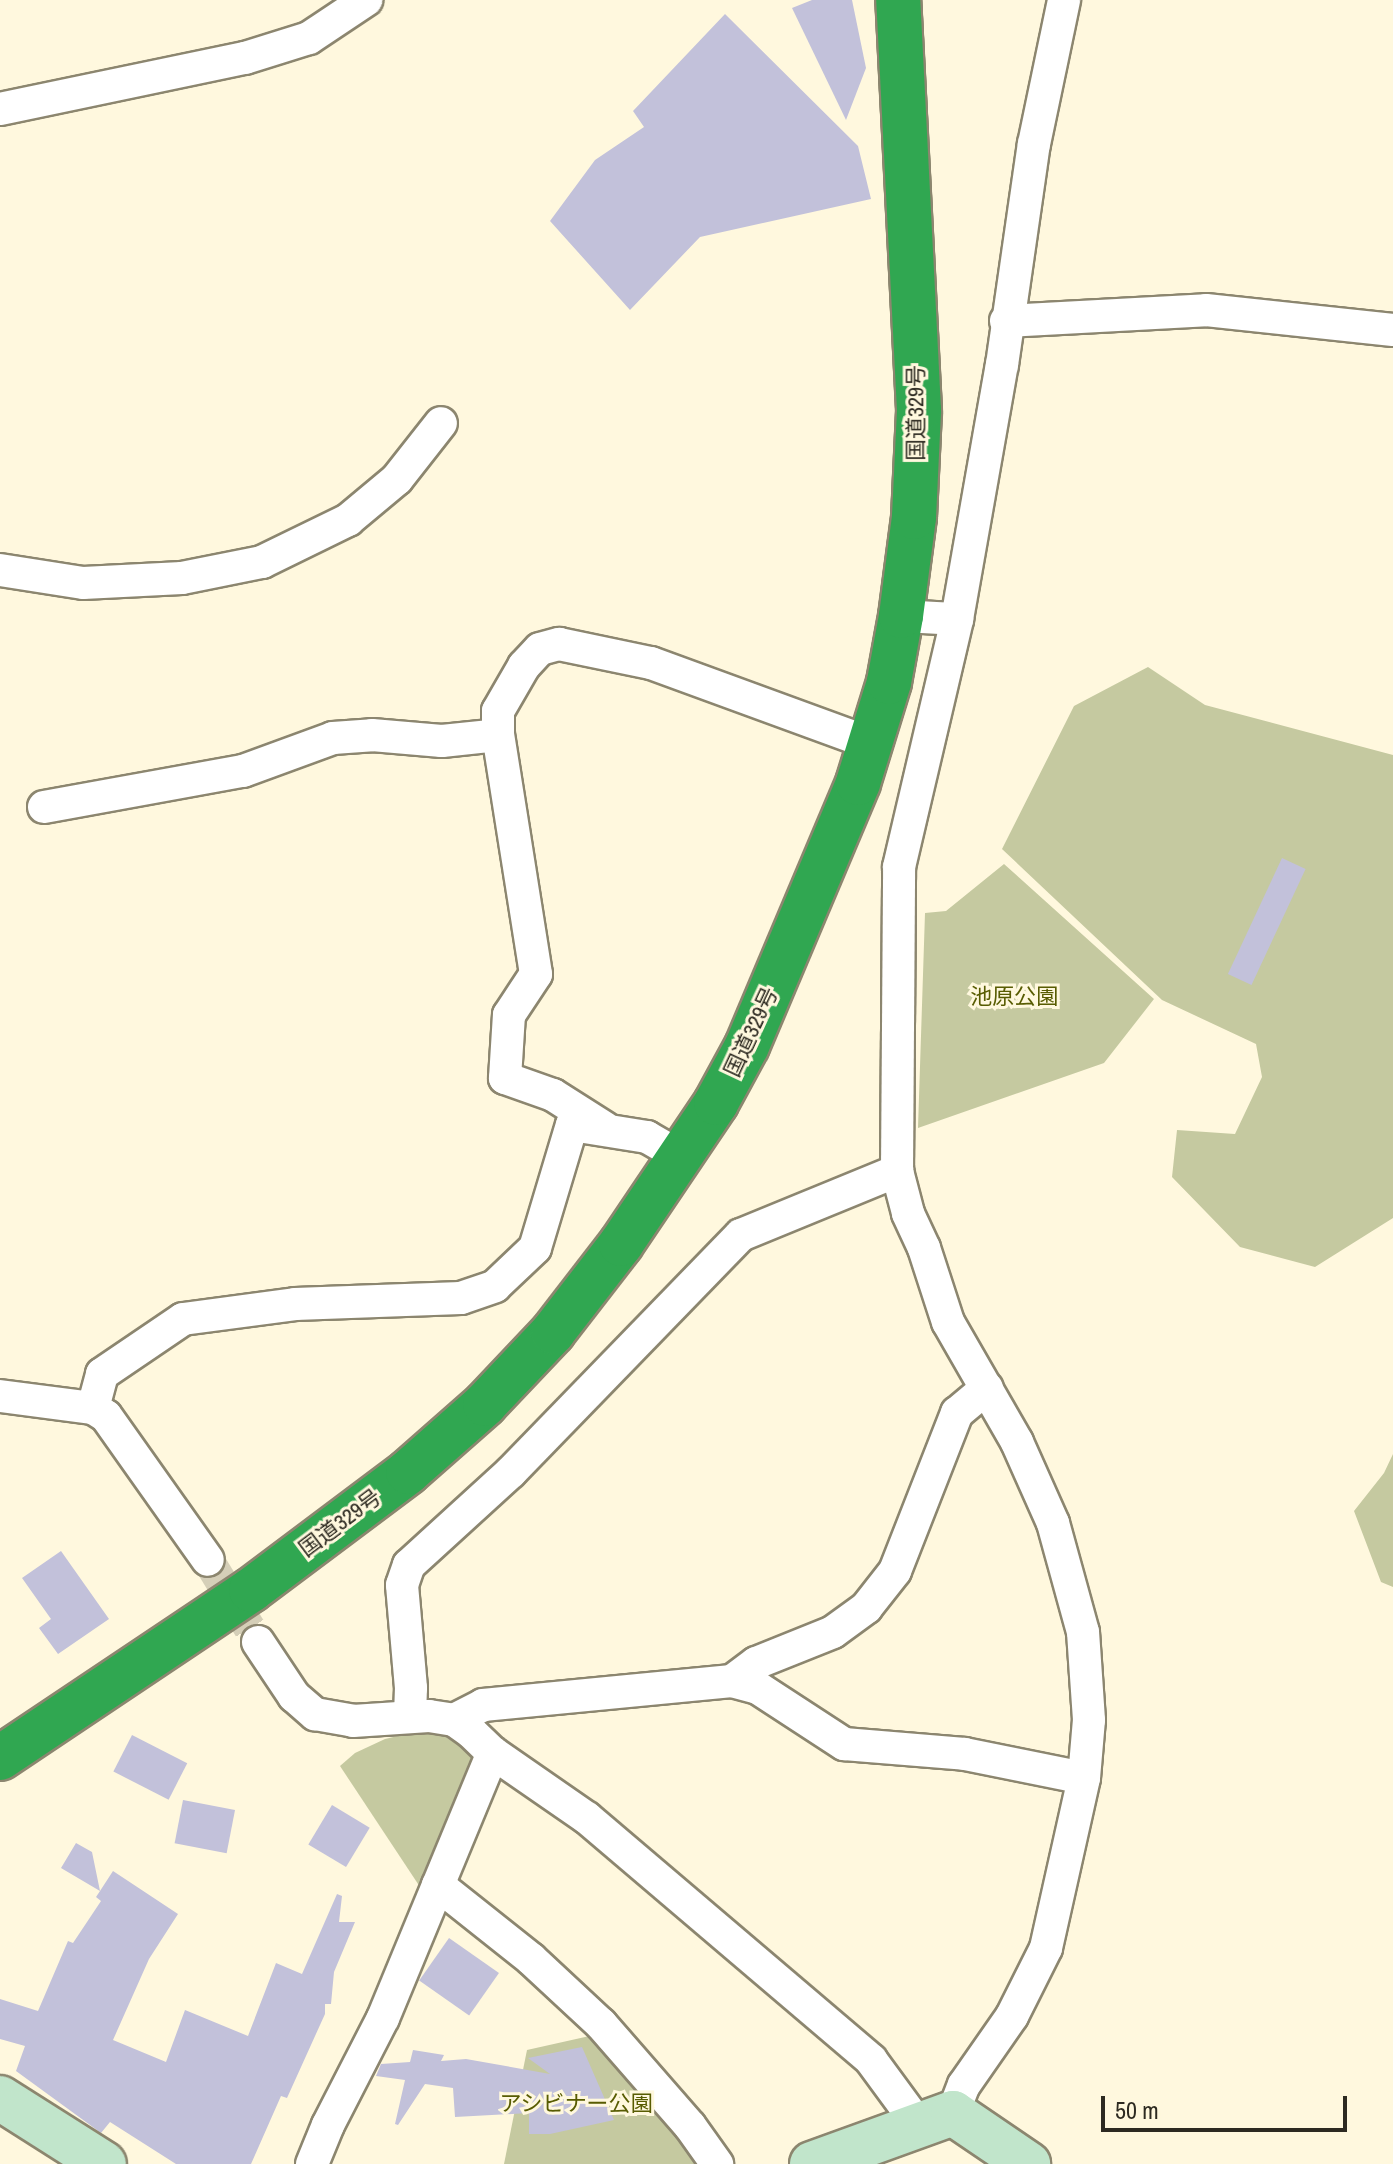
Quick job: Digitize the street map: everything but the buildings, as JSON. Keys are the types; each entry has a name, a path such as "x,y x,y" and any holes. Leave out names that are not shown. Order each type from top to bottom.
{"highway":[{"name":"国道329号","path":"0,1758 251,1590 408,1472 485,1404 553,1332 621,1244 681,1157 747,1046 824,867 870,743 889,682 901,616 914,517 919,410 898,0"}],"main road":[{"path":"0,2098 104,2164"},
{"path":"812,2164 935,2118 1021,2162"}],"street":[{"path":"0,109 245,58 309,38 366,0"},
{"path":"454,1720 493,1753 587,1818 935,2118 964,2085 1012,2016 1046,1948 1084,1778 1089,1720 1083,1632 1053,1523 1017,1442 948,1322 924,1248 908,1213 897,1171 899,867 957,619 1002,365 1034,144 1064,0"},
{"path":"1006,321 1206,310 1393,330"},
{"path":"0,570 83,583 182,578 262,562 348,520 397,479 441,423"},
{"path":"901,616 957,619"},
{"path":"605,1128 553,1095 505,1078 509,1015 536,974 498,735 498,711 524,666 540,649 559,644 651,663 870,743"},
{"path":"44,807 243,771 333,738 372,735 442,741 498,735"},
{"path":"93,1408 102,1374 183,1319 295,1304 461,1298 495,1286 535,1248 572,1125 647,1137 681,1157"},
{"path":"410,1716 411,1688 402,1585 409,1565 511,1472 741,1235 897,1171"},
{"path":"732,1681 756,1663 833,1632 866,1608 895,1571 957,1413 987,1388"},
{"path":"0,1396 93,1408 106,1416 208,1560"},
{"path":"258,1642 294,1696 315,1714 353,1721 410,1716 454,1720 483,1705 732,1681 758,1688 844,1744 965,1754 1084,1778"},
{"path":"312,2164 328,2125 383,2018 493,1753"},
{"path":"438,1885 531,1959 601,2024 690,2126 717,2164"}],"green space":[{"path":"1148,667 1205,705 1393,755 1393,1218 1315,1267 1240,1247 1172,1177 1177,1130 1235,1134 1262,1077 1256,1044 1162,1000 1002,849 1074,706"},
{"name":"池原公園","path":"1004,864 1154,999 1104,1063 918,1128 925,913 946,911"},
{"path":"1393,1454 1393,1587 1381,1582 1354,1511 1384,1473"},
{"path":"423,1730 446,1737 482,1759 424,1893 340,1766 355,1753 385,1739"},
{"name":"アシビナー公園","path":"594,2035 688,2139 700,2164 504,2164 527,2050"}],"tunnel":[{"path":"208,1560 258,1642"}]}
